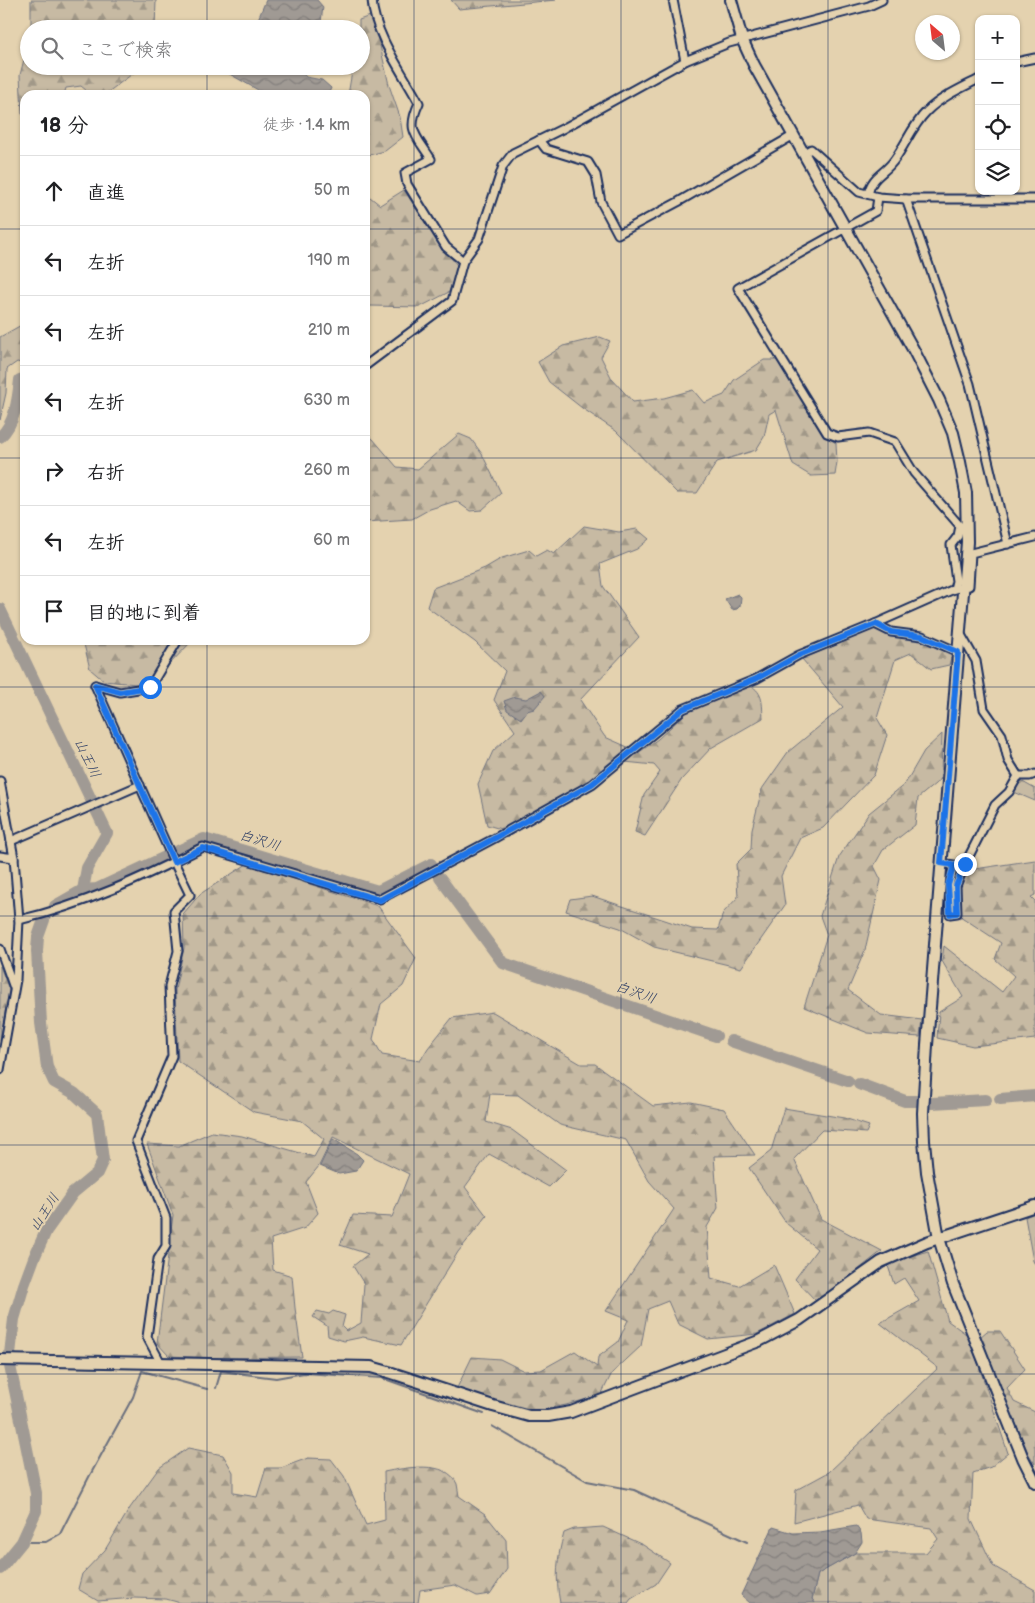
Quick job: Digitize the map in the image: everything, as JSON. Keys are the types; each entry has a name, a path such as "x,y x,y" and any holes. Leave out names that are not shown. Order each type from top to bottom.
{"street":[{"path":"372,0 372,10 384,39 419,103 414,113 412,130 431,158 405,173 407,184 446,247 463,261"},
{"path":"673,0 685,61"},
{"path":"731,0 742,39 754,65 917,358 939,400 953,433 966,493 967,542 958,588"},
{"path":"370,362 452,301 463,261 479,239 503,166 513,153 685,61 742,39 869,6 882,0"},
{"path":"1020,61 1035,58"},
{"path":"868,194 872,181 894,160 906,139 926,112 937,103 975,81"},
{"path":"539,140 546,149 588,162 596,176 601,202 618,234 678,202 794,135"},
{"path":"804,153 811,149 859,192 878,197 1035,199"},
{"path":"878,197 876,212 738,288 827,433 838,437 869,433 895,442 914,473 960,526 958,536 951,545 958,588 960,632 927,1045 923,1113 927,1172 939,1238 953,1284 1023,1458 1035,1482"},
{"path":"906,198 970,384 1008,544"},
{"path":"19,920 46,914 86,901 203,848 380,900 592,784 683,709 756,679 799,655 958,588 969,586 972,552 1035,537"},
{"path":"876,624 891,632 922,636 958,652"},
{"path":"960,632 976,661 984,709 1002,735 1008,760 1018,776"},
{"path":"161,1363 147,1337 158,1259 166,1246 166,1218 136,1141 172,1056 169,986 178,951 174,911 190,896 95,685 120,692 150,687 175,645"},
{"path":"1018,776 1035,774"},
{"path":"941,863 954,865 948,885 950,914 957,913 956,886 965,864 996,805 1009,792 1018,776"},
{"path":"0,781 14,858 19,920 14,989 0,1070"},
{"path":"11,841 140,785"},
{"path":"0,856 14,858"},
{"path":"0,949 14,989"},
{"path":"1,1360 371,1367 528,1416 548,1416 571,1412 759,1341 799,1320 881,1262 939,1238 1035,1206"}],"green space":[{"path":"31,0 156,0 155,20 31,20"},
{"path":"451,0 556,0 459,9"},
{"path":"373,15 389,85 400,117 403,137 385,151 370,155 370,90 349,90 351,75 370,75 370,20 359,20"},
{"path":"20,75 131,75 111,90 86,90 81,86 66,88 65,90 21,90"},
{"path":"404,190 442,248 458,266 449,292 420,307 370,306 370,197 380,205"},
{"path":"20,326 20,363 17,362 7,369 6,393 0,420 0,337"},
{"path":"600,337 610,341 601,357 612,379 633,402 664,398 693,390 704,403 724,395 734,380 764,360 781,360 825,436 836,443 837,462 835,475 811,476 793,465 776,410 769,414 764,437 756,450 717,462 697,493 677,493 616,431 582,408 549,382 538,362 563,346"},
{"path":"459,434 471,439 482,454 501,493 482,510 470,511 456,501 430,509 412,519 370,522 370,437 397,467 418,469"},
{"path":"584,526 619,532 637,529 649,539 637,549 600,564 603,586 639,637 580,700 605,737 630,748 594,778 501,829 487,825 478,784 493,751 515,731 494,700 505,671 475,642 427,607 433,588 485,568 502,558 529,550 536,556 547,550 554,554"},
{"path":"874,629 890,636 921,638 952,654 949,665 931,669 911,653 895,660 877,718 887,735 874,775 823,828 800,838 781,876 785,905 741,968 654,947 620,928 566,911 570,899 592,896 692,929 718,930 723,913 738,897 736,864 751,849 752,829 762,789 788,752 843,707 802,659"},
{"path":"84,645 188,645 163,671 136,684 104,681 90,669"},
{"path":"750,685 760,695 763,718 711,748 682,779 645,836 635,832 644,795 660,772 654,765 625,762 658,739 687,712"},
{"path":"942,734 941,779 918,798 915,825 883,850 874,866 881,880 865,950 848,990 881,1015 922,1020 920,1037 868,1033 804,1007 827,935 820,916 839,857 869,813 905,784 924,751"},
{"path":"1021,781 1035,789 1035,801 1014,792"},
{"path":"1035,860 1035,895 1031,897 1035,901 1035,1039 973,1046 937,1038 939,1012 963,997 942,961 944,946 1002,992 1014,976 995,959 1001,943 960,916 960,887 968,870"},
{"path":"247,864 378,906 416,958 403,986 381,1004 373,1039 382,1055 420,1061 452,1018 493,1012 581,1064 595,1064 653,1106 691,1102 724,1109 755,1155 714,1156 718,1208 707,1227 711,1278 739,1286 774,1265 795,1314 757,1334 708,1339 678,1324 668,1301 648,1309 641,1346 612,1373 601,1395 536,1411 507,1405 456,1390 472,1357 500,1359 524,1371 541,1370 575,1351 597,1367 598,1357 618,1342 628,1320 606,1311 674,1209 649,1181 626,1140 560,1125 518,1095 490,1094 486,1122 512,1130 566,1170 549,1187 489,1154 465,1187 487,1216 458,1252 401,1345 363,1337 344,1341 328,1336 327,1326 313,1317 317,1311 329,1314 333,1311 345,1315 342,1327 346,1331 361,1323 364,1284 353,1266 368,1254 340,1245 353,1215 392,1217 409,1174 333,1137 319,1166 306,1182 318,1213 305,1228 271,1239 273,1270 292,1276 302,1357 213,1358 169,1356 157,1343 173,1215 147,1144 179,1146 212,1132 242,1136 314,1157 324,1139 302,1121 254,1112 178,1061 175,990 184,948 183,914 200,894"},
{"path":"0,966 9,990 0,1040"},
{"path":"784,1108 844,1118 869,1126 866,1133 822,1130 794,1159 821,1219 882,1251 817,1302 795,1279 817,1249 786,1223 749,1168 771,1151"},
{"path":"1035,1213 1035,1264 1025,1217"},
{"path":"928,1251 948,1321 969,1336 1008,1453 991,1467 973,1473 971,1519 993,1566 1035,1590 1035,1603 815,1603 812,1599 818,1574 855,1553 926,1553 938,1539 931,1528 866,1519 858,1505 794,1522 796,1490 829,1472 938,1368 880,1323 919,1301 904,1278 894,1284 887,1263"},
{"path":"987,1331 1000,1331 1025,1369 1007,1388 1014,1402 1035,1412 1035,1464 1028,1453 980,1337"},
{"path":"188,1448 223,1455 233,1472 233,1493 257,1497 266,1468 281,1468 308,1458 331,1459 344,1476 366,1525 385,1520 384,1472 413,1467 435,1468 444,1471 452,1476 457,1484 459,1496 485,1514 506,1540 507,1569 490,1594 477,1596 455,1585 420,1590 418,1603 181,1603 166,1599 134,1598 98,1601 78,1589 82,1574 105,1550 130,1508 159,1468"},
{"path":"603,1527 643,1545 670,1563 656,1584 631,1599 628,1603 560,1603 558,1568 564,1533 574,1529"}],"water":[{"path":"266,0 317,0 323,7 321,20 258,20"},
{"path":"231,75 304,75 322,80 331,88 330,90 258,90"},
{"path":"738,594 741,597 740,606 732,610 725,599"},
{"path":"541,691 545,696 534,709 527,711 521,719 507,710 504,701 515,697 526,699"},
{"path":"333,1139 363,1160 356,1171 339,1174 320,1166"},
{"path":"856,1526 861,1533 862,1542 855,1553 818,1574 812,1599 815,1603 750,1603 741,1595 773,1527 793,1533 820,1532"}],"waterway":[{"name":"山王川","path":"0,437 5,432 12,418 17,403 20,380"},
{"name":"山王川","path":"0,609 107,833 87,868 83,890"},
{"name":"白沢川","path":"55,906 83,890 97,889 204,839 378,891 431,864"},
{"name":"白沢川","path":"440,878 503,963 716,1036"},
{"name":"山王川","path":"0,1569 22,1542 36,1511 36,1493 10,1366 14,1319 24,1285 46,1231 73,1193 97,1173 103,1160 97,1114 74,1093 54,1082 47,1067 41,1023 37,951 38,937 44,920"},
{"name":"白沢川","path":"731,1041 848,1081"},
{"name":"白沢川","path":"859,1084 905,1101 917,1101"},
{"name":"白沢川","path":"1000,1099 1035,1096"},
{"name":"白沢川","path":"932,1103 986,1100"},
{"path":"22,1542 46,1542 60,1534 133,1397 142,1371 207,1389"},
{"path":"216,1388 221,1371 276,1378 304,1373 382,1378 484,1414"},
{"path":"492,1426 587,1481 634,1490 747,1542"}],"route":[{"path":"150,687 120,692 95,685 174,862 203,848 380,900 592,784 683,709 756,679 799,655 876,624 891,632 922,636 958,652 948,795 941,863 954,865 948,885 950,914 957,913 956,886 965,864"}]}
